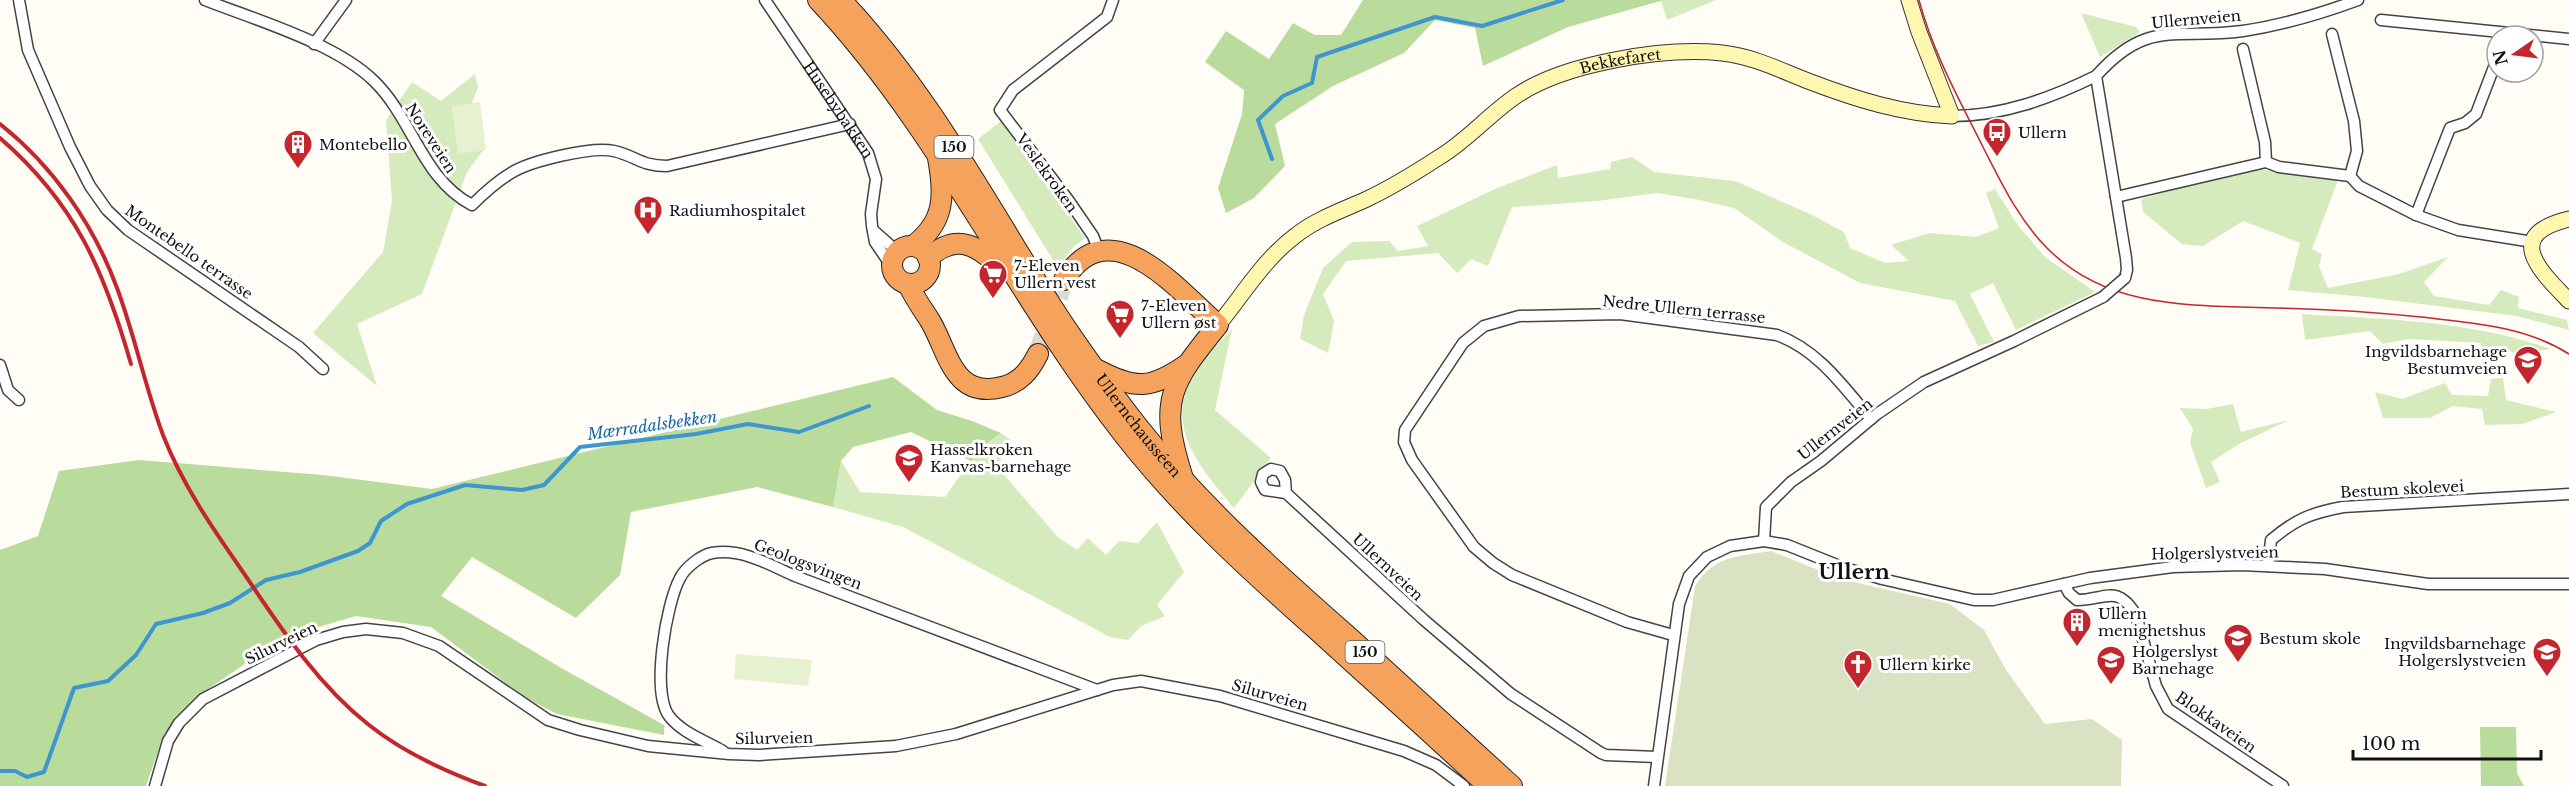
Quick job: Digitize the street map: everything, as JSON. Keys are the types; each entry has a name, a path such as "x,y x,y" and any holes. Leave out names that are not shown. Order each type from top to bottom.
{"highway":[{"name":"Ullernchausséen","path":"818,0 872,63 937,153 1073,367 1124,435 1194,515 1236,558 1488,786"},
{"name":"Ullernchausséen","path":"841,0 882,46 913,86 957,151 1052,306 1093,367 1141,430 1184,480 1260,558 1443,721 1512,786"},
{"name":"150","path":"911,264 939,214 941,183 937,153"},
{"name":"150","path":"911,264 944,246 967,244 982,252 1017,282"},
{"path":"1064,280 1080,260 1099,251 1122,251 1146,263 1218,325"},
{"name":"Husebybakken","path":"911,264 929,320 951,367 963,381 976,387 999,388 1017,381 1030,369 1038,354"},
{"name":"150","path":"1184,480 1168,414 1176,384 1186,365 1218,325"},
{"name":"150","path":"1093,367 1124,382 1142,385 1161,380 1186,365"}],"street":[{"name":"Montebello terrasse","path":"19,0 28,50 38,78 80,168 107,210 128,230 299,346 324,369"},
{"name":"Noreveien","path":"205,0 314,44 351,63 375,82 396,110 439,180 459,199 472,206 491,186 514,171 583,151 615,151 641,163 667,166 850,124"},
{"path":"314,44 346,0"},
{"name":"Husebybakken","path":"765,0 867,151 875,171 876,187 871,220 875,242 911,264"},
{"name":"Veslekroken","path":"1099,251 1093,236 1069,201 1000,110 1013,90 1107,17 1113,0"},
{"path":"1909,0 1952,116"},
{"name":"Ullernveien","path":"1764,541 1766,507 1791,482 1821,461 1871,419 1924,382 2021,338 2103,297 2125,278 2126,258 2096,76 2112,58 2129,45 2150,36 2241,31 2313,16 2358,0"},
{"path":"2381,20 2485,32"},
{"path":"2332,34 2354,122 2357,151 2350,176"},
{"path":"2545,37 2569,39"},
{"path":"2243,49 2265,141 2266,162"},
{"name":"Bekkefaret","path":"1218,325 1272,258 1294,237 1312,224 1369,198 1441,157 1517,95 1557,76 1622,59 1688,52 1722,53 1759,62 1831,90 1890,108 1919,114 1952,116 2007,110 2038,102 2096,76"},
{"path":"2416,215 2450,128 2465,123 2476,114 2487,84"},
{"path":"2116,197 2266,162 2279,167 2350,176 2359,186 2416,215 2440,224 2458,230 2533,242"},
{"path":"2569,219 2541,230 2533,242 2533,257 2538,269 2569,300"},
{"path":"873,230 911,264"},
{"name":"Nedre Ullern terrasse","path":"1673,635 1627,622 1512,575 1474,547 1412,460 1404,442 1405,430 1413,415 1463,342 1484,326 1519,316 1540,315 1620,314 1777,335 1792,340 1826,366 1871,419"},
{"path":"0,365 8,390 19,400"},
{"name":"Ullernveien","path":"1286,493 1424,621 1511,694 1600,753 1658,758"},
{"name":"Bestum skolevei","path":"2268,566 2271,540 2291,523 2311,513 2343,507 2569,494"},
{"path":"1654,786 1673,635 1679,603 1689,576 1707,557 1730,546 1764,541"},
{"name":"Holgerslystveien","path":"1764,541 1787,545 1842,567 1882,579 1974,600 1993,600 2128,572 2173,567 2268,566 2325,569 2428,584 2569,584"},
{"name":"Geologsvingen","path":"729,754 688,732 670,717 664,708 659,685 673,594 680,576 710,553 732,552 748,555 795,576 1097,690"},
{"name":"Blokkaveien","path":"2064,584 2073,598 2077,600 2110,594 2122,597 2136,615 2156,686 2168,709 2283,786"},
{"name":"Silurveien","path":"155,786 168,741 179,723 203,699 316,640 343,632 366,629 403,633 429,641 453,654 539,715 565,726 648,746 729,754 787,754 896,746 956,735 1097,690 1142,681 1220,696 1411,753 1436,765 1464,786"}],"green space":[{"path":"1363,0 1664,0 1568,27 1483,66 1475,28 1435,20 1404,53 1333,86 1275,124 1285,166 1254,198 1226,213 1218,188 1242,114 1244,90 1205,62 1226,31 1269,59 1293,23 1315,35 1341,35"},
{"path":"1716,0 1667,20 1661,1"},
{"path":"2081,13 2136,27 2140,32 2100,57"},
{"path":"475,74 478,88 471,105 485,148 467,172 422,294 357,324 377,386 313,333 383,252 392,201 386,120 412,82 441,101"},
{"path":"480,102 486,150 458,154 452,106"},
{"path":"1001,121 1085,238 1071,249 1058,268 978,139"},
{"path":"1632,157 1654,172 1735,181 1810,214 1844,232 1850,248 1885,263 1909,261 1891,245 1929,233 1976,237 1999,228 1986,193 1995,189 2017,224 2045,257 2095,292 2016,330 1993,283 1970,294 1994,342 1978,346 1955,301 1860,283 1783,242 1734,208 1657,193 1597,201 1512,207 1488,266 1471,259 1457,273 1438,253 1346,261 1323,294 1334,321 1328,353 1300,339 1304,315 1323,268 1352,242 1389,241 1398,251 1428,246 1417,226 1497,188 1557,165 1558,178 1610,169 1611,162"},
{"path":"2252,168 2338,180 2312,249 2322,254 2319,266 2328,288 2399,274 2448,257 2424,282 2434,296 2489,305 2501,290 2519,297 2518,308 2567,320 2569,330 2517,316 2366,297 2288,290 2300,243 2243,221 2203,246 2182,244 2143,212 2141,199"},
{"path":"2302,314 2459,327 2490,332 2551,349 2520,354 2505,350 2480,354 2481,343 2408,339 2383,344 2370,331 2305,340"},
{"path":"1232,329 1215,410 1271,458 1234,508 1209,477 1189,444 1182,409 1186,391 1196,371"},
{"path":"893,377 937,410 1001,433 978,450 971,461 911,432 853,447 841,461 833,507 757,487 631,512 620,575 576,618 472,557 441,596 563,669 664,725 664,735 557,714 526,698 431,627 356,616 315,628 255,657 195,698 164,734 146,786 0,786 0,550 38,536 59,471 139,460 323,475 432,489"},
{"path":"2503,378 2506,400 2556,412 2522,424 2485,425 2482,409 2453,406 2430,418 2383,418 2375,392 2402,399 2445,383 2452,395 2488,396 2491,379"},
{"path":"2233,404 2241,432 2289,420 2239,444 2211,462 2220,482 2206,488 2190,443 2193,429 2180,408 2207,409"},
{"path":"1001,433 1011,440 997,467 1058,537 1077,550 1088,538 1106,555 1119,541 1138,543 1157,522 1184,572 1157,605 1165,616 1141,626 1128,640 1110,637 903,527 833,507 841,461 860,492 945,497 978,450"},
{"path":"1771,551 1840,579 1950,604 1984,630 2006,670 2045,724 2092,719 2122,740 2121,786 1665,786 1695,587 1702,577 1718,563 1737,556"},
{"path":"736,654 812,660 808,686 734,679"},
{"path":"2480,727 2516,727 2517,773 2524,786 2481,786"}],"waterway":[{"name":"Mærradalsbekken","path":"1272,159 1258,120 1283,96 1312,83 1317,57 1435,17 1482,26 1563,0"},
{"name":"Mærradalsbekken","path":"0,771 15,771 27,777 44,772 74,688 108,681 136,655 156,624 203,613 230,603 266,580 300,572 358,551 370,543 381,521 407,504 465,485 522,490 544,485 580,447 696,434 748,424 799,432 869,406"}],"tunnel":[{"path":"1038,354 1064,280"}],"tram line":[{"path":"1919,0 1948,76 2020,214 2047,248 2071,269 2098,284 2125,294 2185,304 2349,311 2479,324 2534,337 2569,354"}],"railway":[{"path":"0,124 37,158 84,219 108,265 117,288 157,417 171,453 210,523 285,634 333,692 382,735 425,760 485,786"},
{"path":"0,138 48,188 84,240 110,298 131,364"}],"place":[{"name":"Ullern","path":"1997,158"},
{"name":"Montebello","path":"298,170"},
{"name":"Radiumhospitalet","path":"648,236"},
{"name":"7-Eleven Ullern vest","path":"993,300"},
{"name":"7-Eleven Ullern øst","path":"1120,340"},
{"name":"Ingvildsbarnehage Bestumveien","path":"2528,386"},
{"name":"Hasselkroken Kanvas-barnehage","path":"909,484"},
{"name":"Ullern menighetshus","path":"2077,648"},
{"name":"Bestum skole","path":"2238,664"},
{"name":"Ingvildsbarnehage Holgerslystveien","path":"2547,678"},
{"name":"Holgerslyst Barnehage","path":"2111,686"},
{"name":"Ullern kirke","path":"1858,690"}],"district":[{"name":"Ullern","path":"1854,572"}]}
